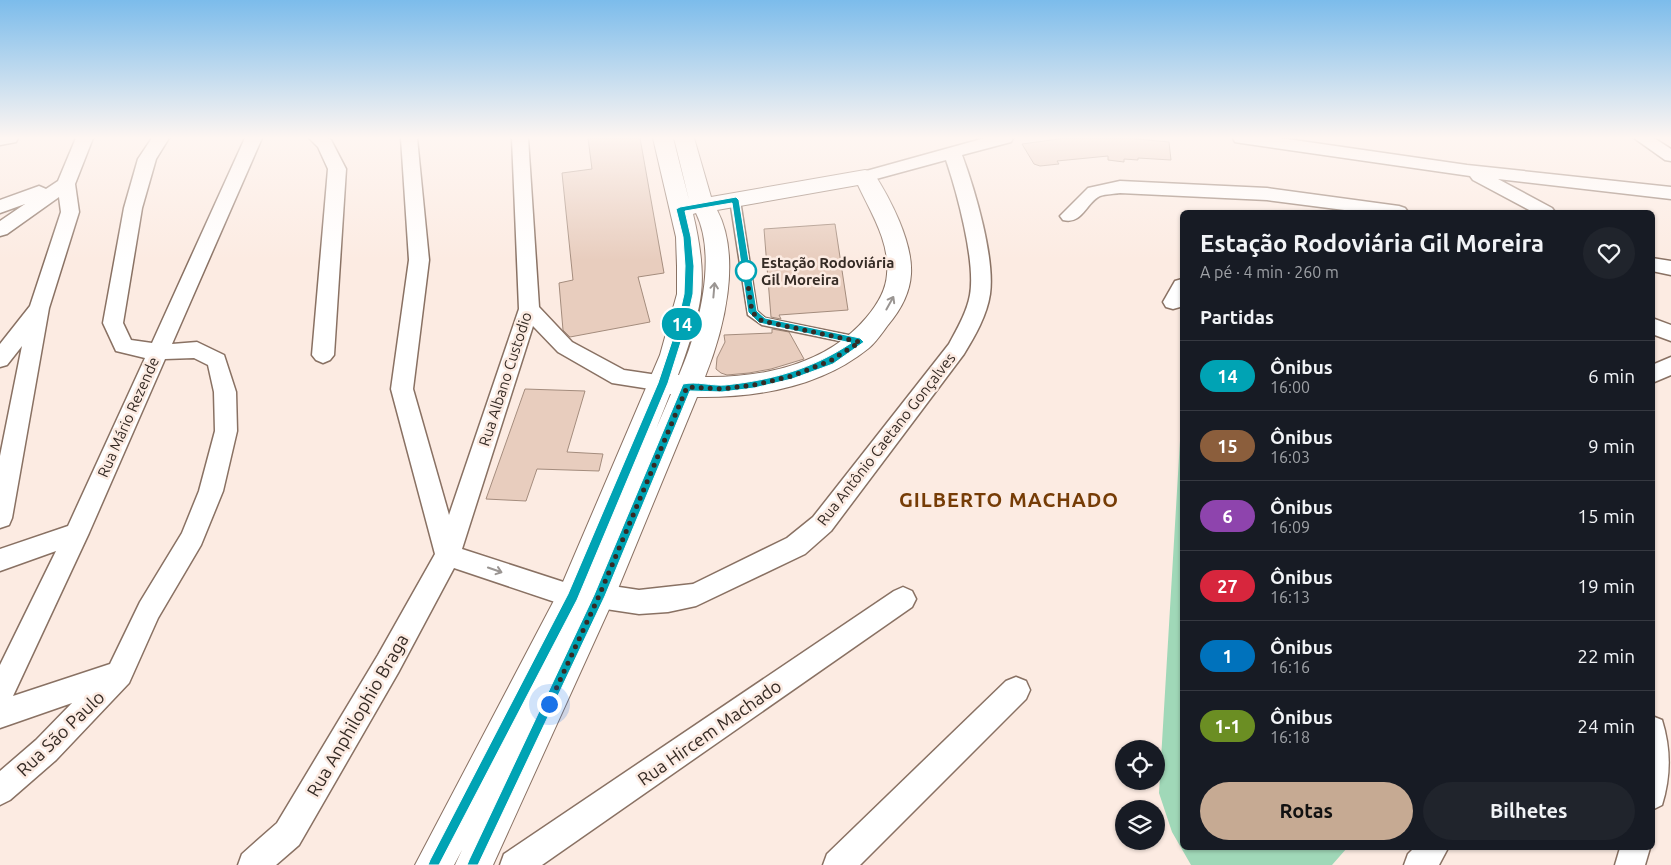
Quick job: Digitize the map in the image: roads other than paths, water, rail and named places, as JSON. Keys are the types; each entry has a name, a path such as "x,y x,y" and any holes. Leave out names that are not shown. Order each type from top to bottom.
{"main road":[{"path":"680,178 692,207"},
{"path":"474,865 675,385 676,346 689,294 690,266 687,237 692,207 689,178"},
{"path":"692,207 856,178"},
{"path":"675,385 722,389 754,385 792,376 830,361 860,342 884,315 896,292 900,266 895,240 865,178"},
{"path":"434,865 586,596"}],"street":[{"path":"0,518 39,308 70,212 67,182 68,178"},
{"name":"Rua São Paulo","path":"0,790 46,750 119,674 149,610 192,538 211,491 226,431 225,392 217,362 197,350 157,352 123,346 113,324 132,208 141,178"},
{"name":"Rua Mário Rezende","path":"0,694 77,533 236,178"},
{"path":"322,355 336,178"},
{"path":"413,178 419,260 402,389 448,555"},
{"name":"Rua Albano Custodio","path":"448,555 529,310 522,178"},
{"name":"Rua Antônio Caetano Gonçalves","path":"448,555 586,596 639,602 668,600 696,595 796,546 822,524 957,349 971,322 980,296 980,266 965,188 961,178"},
{"path":"1483,178 1542,210"},
{"path":"1532,178 1669,196"},
{"path":"0,207 67,182"},
{"path":"0,230 67,182"},
{"path":"1069,216 1094,192 1120,187 1267,194 1384,210"},
{"path":"1655,265 1671,268"},
{"path":"0,359 39,308"},
{"path":"529,310 566,347 620,377 675,385"},
{"path":"1655,326 1671,334"},
{"path":"1655,373 1671,364"},
{"path":"0,560 77,533"},
{"name":"Rua Anphilophio Braga","path":"253,865 288,834 388,664 448,555"},
{"name":"Rua Hircem Machado","path":"515,865 903,598"},
{"path":"0,714 119,674"},
{"path":"838,865 1016,690"},
{"path":"1655,746 1660,772 1655,786"},
{"path":"1630,865 1635,850"}],"lane":[{"path":"736,200 752,312 762,321 860,342"}],"place":[{"name":"Estação Rodoviária Gil Moreira","path":"746,271"}],"district":[{"name":"GILBERTO MACHADO","path":"1009,499"}]}
